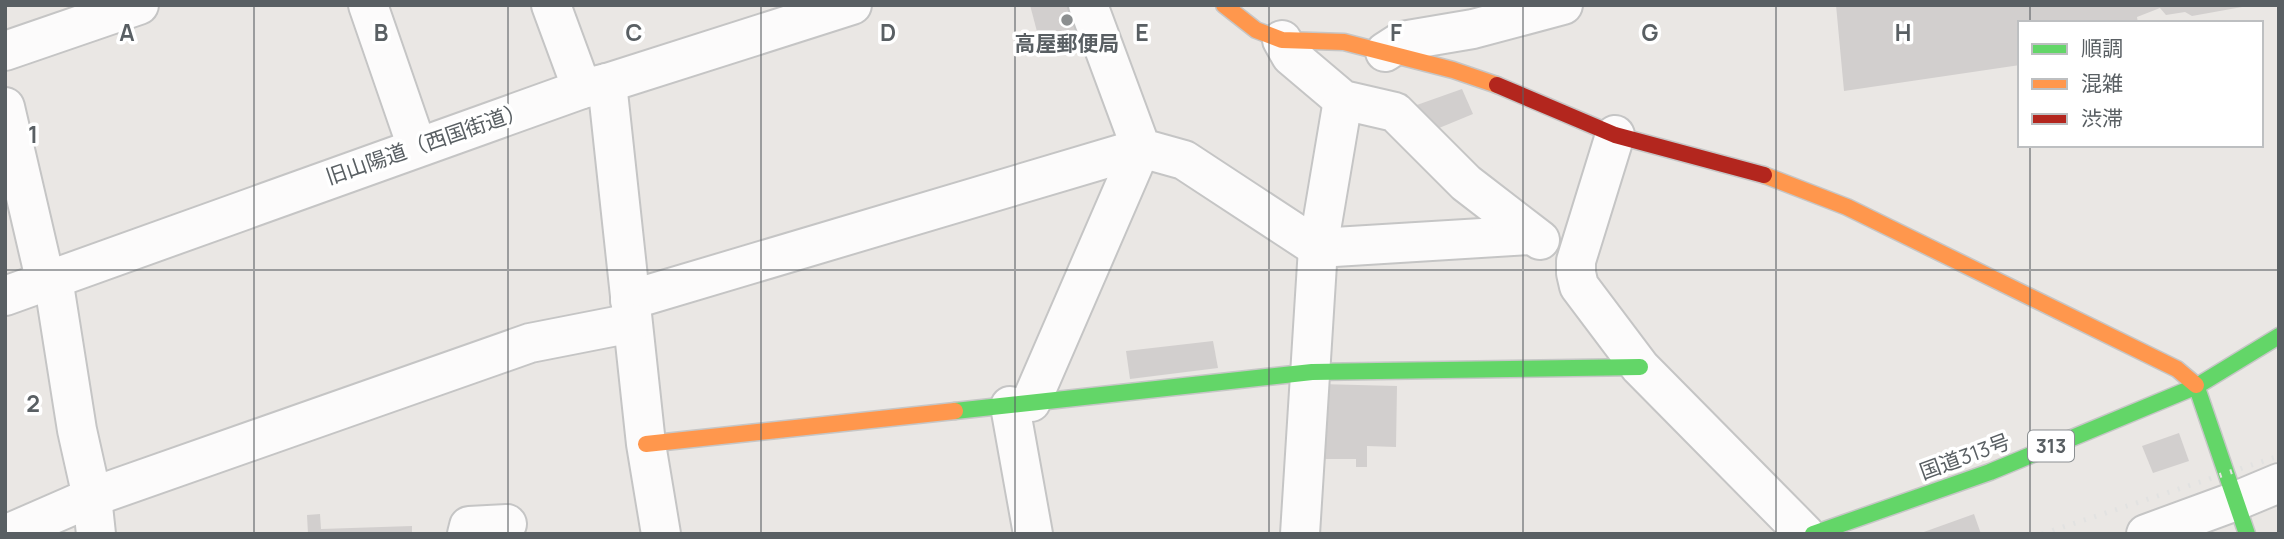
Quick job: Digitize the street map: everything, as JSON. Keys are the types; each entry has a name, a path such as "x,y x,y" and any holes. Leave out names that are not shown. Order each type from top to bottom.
{"main road":[{"path":"1224,5 1256,30 1282,40 1344,42 1453,70 1508,89 1615,135 1754,170 1846,207 2177,369 2197,386 2242,518"},
{"name":"国道313号","path":"1813,534 1990,472 2197,386 2279,336"},
{"path":"646,444 1312,372 1640,367"}],"street":[{"path":"5,51 139,5"},
{"path":"368,5 417,147"},
{"path":"551,5 595,86 631,311 646,444 661,534"},
{"name":"旧山陽道（西国街道）","path":"5,296 417,147 595,86 852,5"},
{"path":"1033,534 1020,404 1141,148 1088,5"},
{"path":"1385,52 1402,41 1472,29 1563,5"},
{"path":"1282,40 1291,56 1343,100 1395,111 1466,183 1530,235 1576,261"},
{"path":"1300,534 1318,248 1343,100"},
{"path":"5,107 42,266 55,292 94,515"},
{"path":"1615,135 1576,261 1579,286 1640,367 1805,534"},
{"path":"7,534 94,515 530,343 1141,148 1184,160 1318,248 1530,235"},
{"path":"2146,534 2242,518 2279,483"},
{"path":"467,534 469,526 508,524"}],"building":[{"path":"1030,5 1081,5 1088,31 1040,43"},
{"path":"1836,5 2242,5 2192,16 2185,12 2166,15 2160,8 2137,17 2138,21 2018,21 2018,65 1844,91"},
{"path":"1462,89 1473,114 1427,133 1414,106"},
{"path":"1213,341 1218,368 1130,379 1126,351"},
{"path":"1319,384 1397,386 1396,447 1367,446 1367,467 1356,467 1356,459 1317,459"},
{"path":"2179,433 2189,461 2153,473 2142,446"},
{"path":"320,514 321,529 412,526 412,534 308,534 307,515"},
{"path":"1974,514 1981,534 1921,534 1921,533"}],"railway":[{"path":"2042,534 2279,456"}],"traffic: fast":[{"path":"1813,534 1990,472 2197,386 2279,336"},
{"path":"955,411 1312,372 1640,367"},
{"path":"2196,385 2247,534"}],"traffic: slow":[{"path":"1224,5 1256,30 1282,40 1344,42 1453,70 1497,85"},
{"path":"1764,175 1847,207 2177,369 2196,385"},
{"path":"646,444 955,411"}],"traffic: jam":[{"path":"1497,85 1615,135 1764,175"}],"place":[{"name":"高屋郵便局","path":"1067,20"}]}
